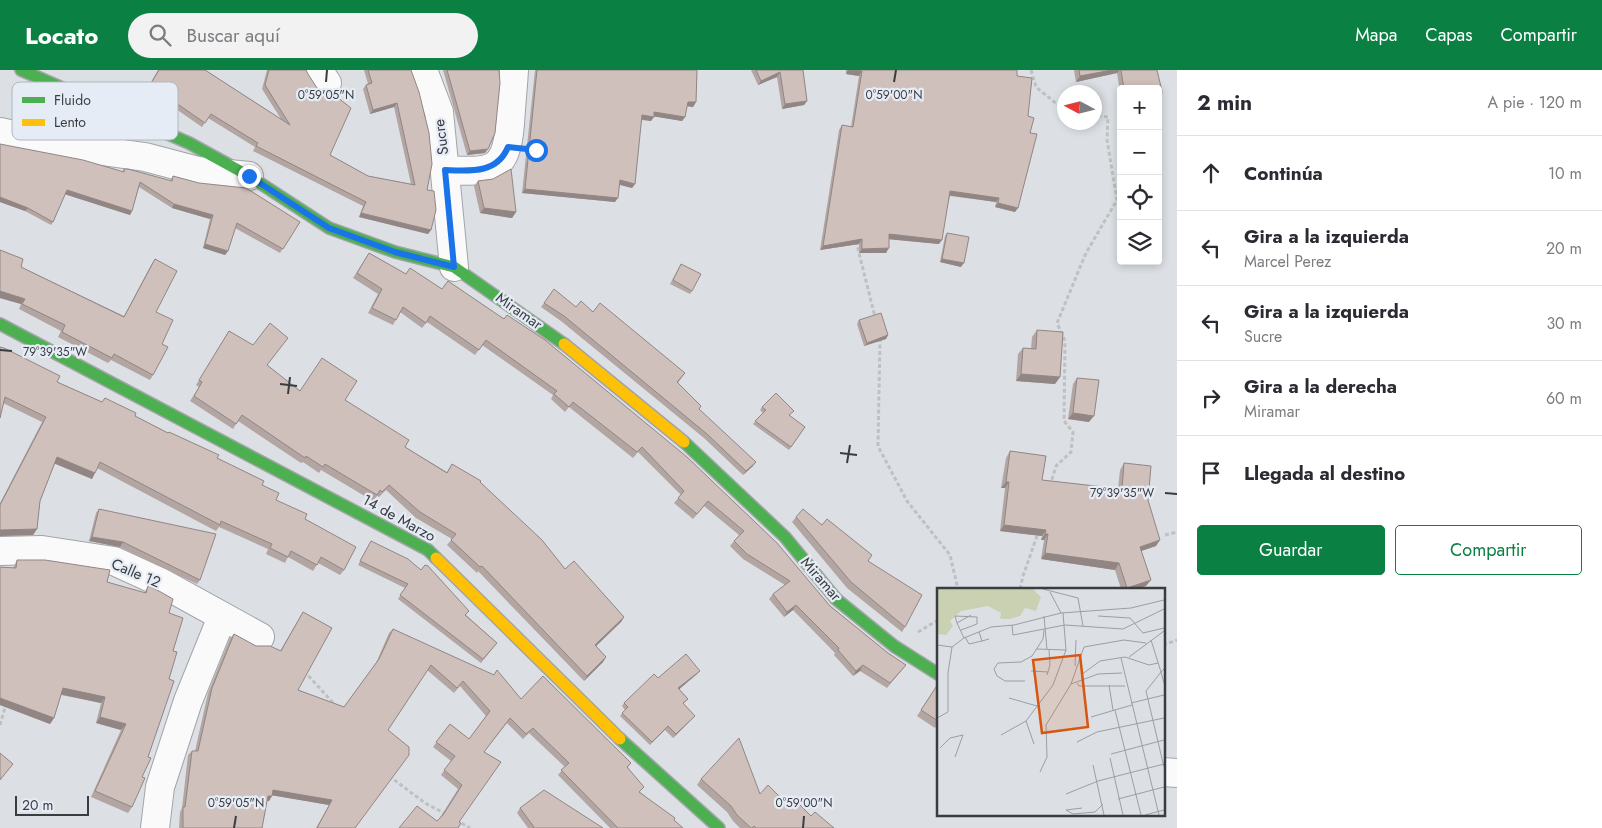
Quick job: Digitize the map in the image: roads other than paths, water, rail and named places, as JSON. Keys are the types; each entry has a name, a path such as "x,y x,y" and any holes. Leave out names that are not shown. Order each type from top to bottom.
{"street":[{"name":"Miramar","path":"21,70 49,82"},
{"name":"Sucre","path":"422,70 438,112 454,267"},
{"path":"445,170 474,171 486,168 502,159 508,147 514,70"},
{"name":"Miramar","path":"178,138 249,176 329,228 395,252 454,267 550,333 694,450 785,537 836,599 894,646 937,673"},
{"path":"36,140 145,158 198,171 249,176"},
{"name":"14 de Marzo","path":"0,324 428,550 616,736 719,828"},
{"name":"Calle 12","path":"0,551 42,550 114,561 162,583 260,637"},
{"path":"155,828 160,787 188,701 222,617"},
{"path":"1164,772 1177,773"}]}
